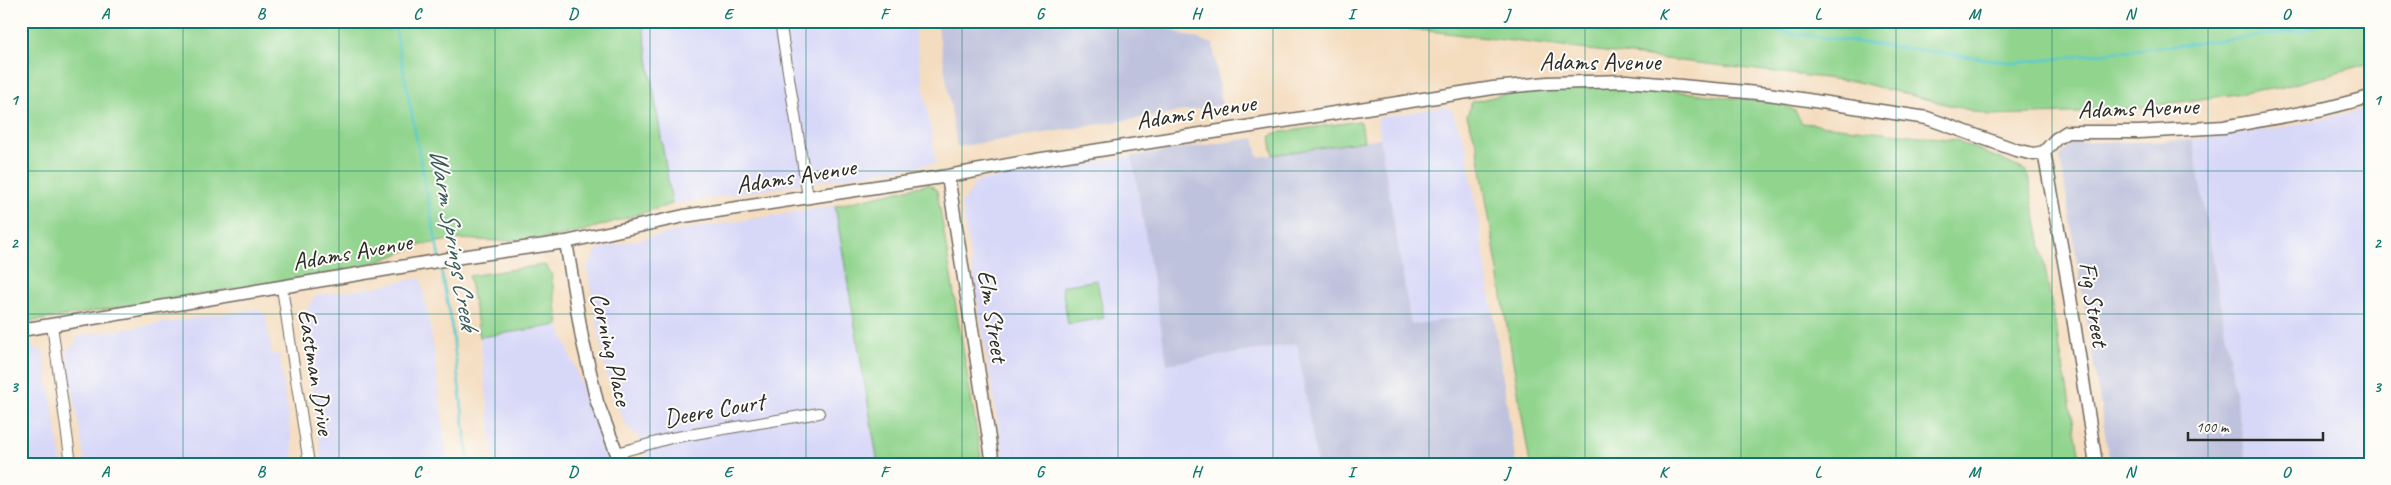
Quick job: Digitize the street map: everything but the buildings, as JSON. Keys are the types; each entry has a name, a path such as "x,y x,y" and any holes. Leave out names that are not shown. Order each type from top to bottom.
{"street":[{"path":"780,21 808,197"},
{"name":"Adams Avenue","path":"21,330 461,257 566,242 684,216 948,176 1036,160 1493,88 1588,81 1627,81 1720,88 1876,109 1927,118 2027,154 2044,152 2056,139 2068,132 2157,131 2224,127 2323,110 2370,97"},
{"name":"Fig Street","path":"2044,152 2066,272 2096,464"},
{"name":"Elm Street","path":"948,176 993,464"},
{"name":"Corning Place","path":"566,242 582,338 596,402 619,459"},
{"name":"Eastman Drive","path":"282,288 309,464"},
{"path":"52,325 71,464"},
{"name":"Deere Court","path":"619,459 671,438 819,413"}],"shaded area":[{"path":"642,21 913,21 936,163 672,204"},
{"path":"937,21 1145,21 1213,44 1222,105 957,147"},
{"path":"1444,107 1451,109 1466,146 1493,312 1411,325 1377,118"},
{"path":"2370,108 2370,464 2247,464 2193,140 2280,128"},
{"path":"1254,138 1258,157 1380,138 1411,325 1493,312 1516,464 1317,464 1297,344 1167,364 1132,156"},
{"path":"2193,140 2247,464 2110,464 2060,157 2072,142"},
{"path":"1132,156 1167,364 1297,344 1317,464 1005,464 961,201 965,200 974,186 974,182"},
{"path":"835,206 878,464 645,464 647,460 641,438 626,426 607,378 587,267 598,249 682,230"},
{"path":"421,278 434,350 448,464 322,464 303,314 316,295 358,290"},
{"path":"256,309 265,314 272,355 279,354 295,464 85,464 66,349 72,348 78,336"},
{"path":"559,325 611,464 494,464 480,337"},
{"path":"27,342 39,351 43,350 62,464 21,464 21,343"}],"green space":[{"path":"21,21 642,21 672,204 586,230 550,238 499,241 456,239 421,245 377,262 344,271 21,323"},
{"path":"1345,21 2370,21 2370,63 2279,88 2108,112 1989,115 1858,82"},
{"path":"1597,87 1659,89 1783,104 1795,111 1802,123 1956,140 2027,171 2081,463 1530,464 1477,145 1467,116 1472,102 1501,95 1545,89"},
{"path":"1361,122 1364,141 1273,155 1270,137 1275,133"},
{"path":"929,184 937,190 982,464 878,464 835,206"},
{"path":"542,265 546,266 551,273 559,325 480,337 469,276"},
{"path":"1097,280 1104,318 1068,324 1062,286"}],"waterway":[{"name":"Warm Springs Creek","path":"394,21 439,257"},
{"path":"1700,21 2017,63 2301,31 2326,21"},
{"name":"Warm Springs Creek","path":"440,265 451,321 469,464"}]}
